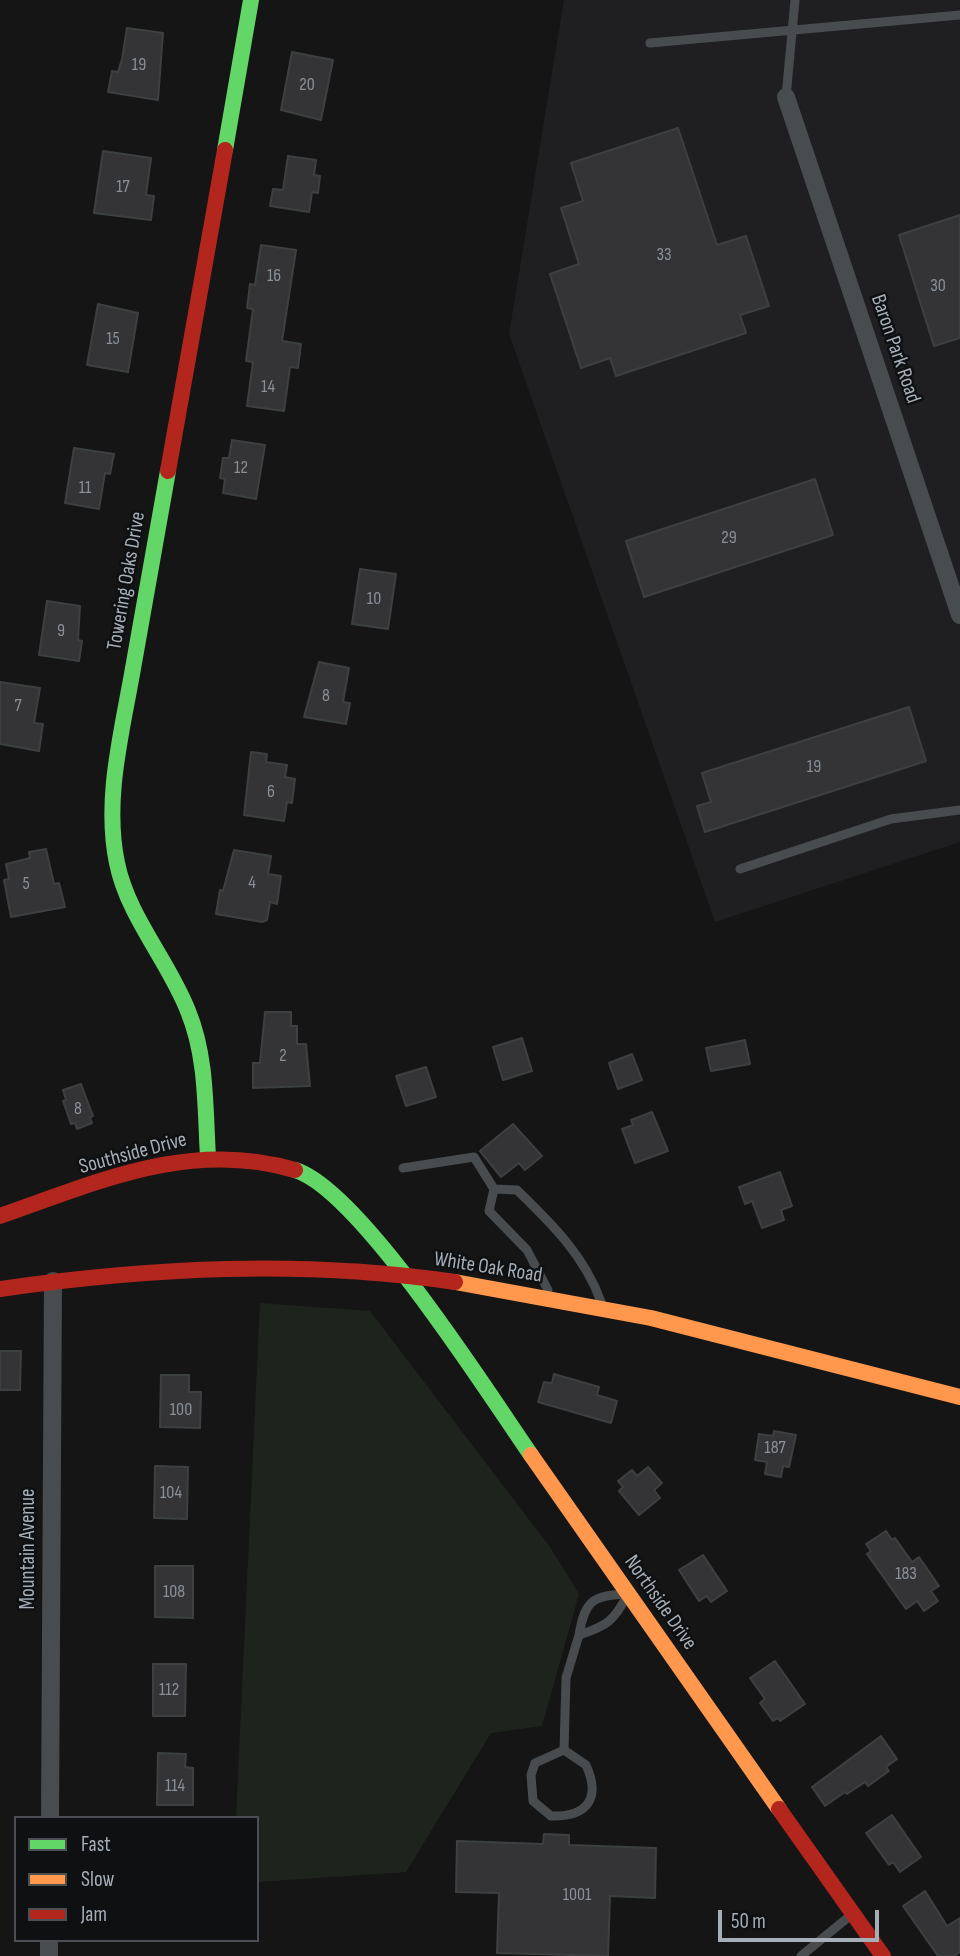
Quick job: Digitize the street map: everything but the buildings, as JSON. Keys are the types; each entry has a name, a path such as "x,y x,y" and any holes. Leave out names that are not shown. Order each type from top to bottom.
{"street":[{"name":"Towering Oaks Drive","path":"208,1157 201,1054 195,1029 181,990 126,893 114,846 111,809 115,768 251,0"},
{"name":"Baron Park Road","path":"786,97 960,615"},
{"name":"Southside Drive","path":"0,1216 176,1161 208,1157 262,1161 304,1173 355,1215 403,1275"},
{"name":"White Oak Road","path":"0,1289 53,1281 194,1268 301,1268 403,1275 603,1310 784,1350 960,1397"},
{"name":"Northside Drive","path":"403,1275 883,1956"},
{"name":"Mountain Avenue","path":"50,1816 53,1281"}],"lane":[{"path":"786,97 795,0"},
{"path":"650,43 960,15"},
{"path":"740,869 891,819 960,810"},
{"path":"403,1168 474,1157 494,1189 489,1211 527,1250 553,1300"},
{"path":"494,1189 517,1190 559,1231 593,1280 603,1310"},
{"path":"564,1750 566,1678 583,1611 604,1595 628,1594"},
{"path":"579,1635 602,1627 616,1616 628,1594"},
{"path":"564,1750 586,1765 593,1792 589,1803 576,1813 551,1815 533,1801 531,1775 535,1763 564,1750"},
{"path":"801,1956 853,1914"}],"shaded area":[{"path":"564,0 960,0 960,842 715,922 509,334"},
{"path":"260,1303 370,1311 550,1547 579,1594 542,1726 491,1733 406,1872 259,1882 259,1816 236,1816"}],"traffic: fast":[{"path":"225,150 251,0"},
{"path":"168,471 119,745 113,792 113,840 122,883 130,902 180,992 194,1028 202,1064 208,1157"},
{"path":"295,1170 322,1185 353,1214 386,1252 421,1296 531,1455"}],"traffic: slow":[{"path":"455,1282 651,1318 960,1397"},
{"path":"531,1455 779,1809"}],"traffic: jam":[{"path":"168,471 225,150"},
{"path":"0,1216 109,1178 181,1162 218,1159 256,1162 295,1170"},
{"path":"0,1289 57,1281 228,1269 341,1271 455,1282"},
{"path":"779,1809 883,1956"}]}
